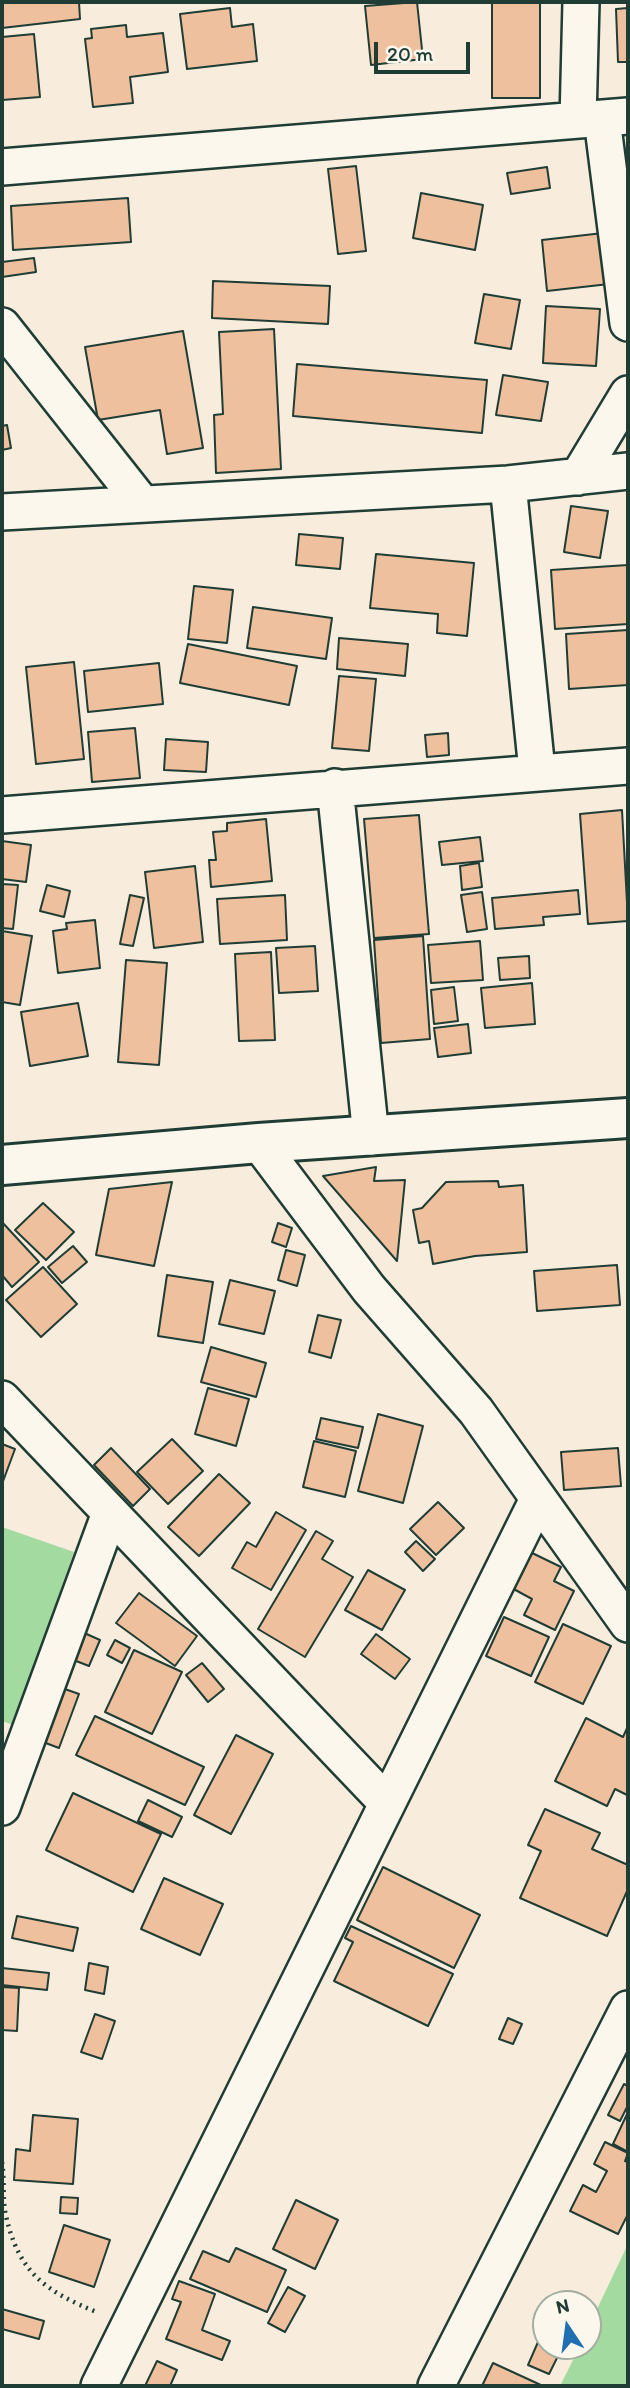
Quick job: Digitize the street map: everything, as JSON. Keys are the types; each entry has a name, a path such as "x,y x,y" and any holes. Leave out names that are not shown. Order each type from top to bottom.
{"street":[{"path":"581,2 603,118 628,323"},
{"path":"2,167 603,118"},
{"path":"2,326 141,502"},
{"path":"578,477 628,394"},
{"path":"2,512 141,502 508,484 628,471"},
{"path":"508,484 537,771"},
{"path":"2,814 628,766"},
{"path":"335,787 371,1137"},
{"path":"2,1165 258,1143 628,1118"},
{"path":"258,1143 369,1289 476,1410 628,1624"},
{"path":"2,1399 387,1803"},
{"path":"99,2386 538,1499"},
{"path":"2,1807 110,1513"},
{"path":"436,2386 628,2008"}],"path":[{"path":"2,2162 6,2216 23,2264 57,2296 129,2326"}],"green space":[{"path":"2,1527 74,1552 13,1725 2,1721"},
{"path":"628,2244 628,2386 560,2386 573,2360 602,2360 602,2299"}],"building":[{"path":"2,2 79,2 80,19 2,28"},
{"path":"417,2 423,59 371,65 365,6"},
{"path":"492,2 540,2 540,98 492,98"},
{"path":"230,8 232,27 253,24 257,61 187,69 180,14"},
{"path":"628,8 628,62 618,62 616,9"},
{"path":"126,25 127,37 163,33 168,72 130,77 133,103 93,107 85,39 92,38 91,29"},
{"path":"34,34 40,97 2,100 2,37"},
{"path":"356,166 366,251 338,254 328,169"},
{"path":"547,167 550,188 511,194 507,173"},
{"path":"421,193 483,205 475,250 413,238"},
{"path":"128,198 131,242 13,250 11,206"},
{"path":"603,233 609,284 547,291 542,240"},
{"path":"34,258 36,272 2,277 2,262"},
{"path":"213,281 330,286 328,324 212,318"},
{"path":"484,294 520,300 511,349 475,343"},
{"path":"546,306 600,309 596,366 543,363"},
{"path":"274,329 281,469 216,473 214,415 223,414 219,332"},
{"path":"183,331 203,448 167,454 160,410 98,420 85,347"},
{"path":"297,364 487,380 482,433 293,416"},
{"path":"503,375 548,382 541,421 496,415"},
{"path":"7,425 11,448 2,450 2,426"},
{"path":"571,506 608,511 600,558 564,552"},
{"path":"299,534 343,538 340,569 296,565"},
{"path":"376,554 474,563 467,636 437,633 438,614 370,608"},
{"path":"628,565 628,624 555,629 551,570"},
{"path":"194,586 233,590 227,643 188,639"},
{"path":"253,607 332,618 326,659 247,648"},
{"path":"628,630 628,685 569,689 566,634"},
{"path":"339,638 408,644 405,676 337,669"},
{"path":"188,644 297,666 289,705 180,683"},
{"path":"74,662 84,759 36,764 26,667"},
{"path":"159,663 163,704 88,712 84,671"},
{"path":"339,676 376,679 369,751 332,748"},
{"path":"135,728 140,778 92,782 88,732"},
{"path":"448,733 449,755 427,757 425,735"},
{"path":"166,739 208,742 206,772 164,770"},
{"path":"622,810 628,921 588,924 580,814"},
{"path":"419,815 429,934 374,938 364,819"},
{"path":"266,819 272,881 211,887 209,860 216,860 213,832 227,831 227,823"},
{"path":"480,837 483,861 442,865 439,842"},
{"path":"2,841 31,845 26,882 2,879"},
{"path":"479,863 482,887 462,890 460,866"},
{"path":"195,866 203,942 154,948 145,872"},
{"path":"2,884 18,885 13,929 2,928"},
{"path":"47,885 70,891 64,917 40,911"},
{"path":"578,890 580,914 543,917 544,925 495,929 492,898"},
{"path":"482,892 487,929 467,932 461,895"},
{"path":"130,895 144,898 133,946 120,944"},
{"path":"285,895 287,940 220,944 217,899"},
{"path":"95,920 100,968 58,973 53,931 67,929 66,923"},
{"path":"2,931 32,936 20,1005 2,1002"},
{"path":"423,936 430,1039 381,1043 374,940"},
{"path":"480,941 483,980 431,983 428,945"},
{"path":"315,946 318,991 279,993 276,948"},
{"path":"271,952 275,1040 239,1041 235,954"},
{"path":"529,956 530,978 500,980 498,958"},
{"path":"126,960 167,963 159,1065 118,1062"},
{"path":"532,983 535,1024 485,1028 481,988"},
{"path":"454,987 458,1021 434,1024 431,990"},
{"path":"78,1003 88,1056 30,1066 21,1012"},
{"path":"468,1024 471,1053 438,1057 434,1028"},
{"path":"376,1167 374,1181 405,1180 397,1261 323,1176"},
{"path":"498,1181 499,1187 523,1185 527,1252 475,1256 433,1264 429,1241 419,1243 413,1210 422,1208 446,1182"},
{"path":"172,1182 154,1266 96,1255 109,1189"},
{"path":"43,1203 74,1232 46,1260 15,1230"},
{"path":"2,1222 39,1262 12,1287 2,1275"},
{"path":"278,1223 292,1228 286,1247 272,1242"},
{"path":"73,1246 87,1262 62,1283 48,1267"},
{"path":"286,1250 305,1255 297,1286 278,1280"},
{"path":"617,1265 620,1305 537,1311 534,1271"},
{"path":"43,1267 77,1304 41,1337 6,1300"},
{"path":"167,1275 213,1282 203,1343 158,1336"},
{"path":"230,1280 275,1291 264,1334 219,1324"},
{"path":"318,1315 341,1320 331,1358 309,1352"},
{"path":"211,1347 266,1363 256,1397 201,1382"},
{"path":"208,1388 249,1399 236,1446 195,1434"},
{"path":"378,1414 423,1426 403,1503 358,1491"},
{"path":"321,1418 363,1427 358,1448 316,1439"},
{"path":"172,1439 203,1471 168,1504 137,1472"},
{"path":"314,1441 356,1451 345,1497 303,1487"},
{"path":"2,1444 15,1449 2,1484"},
{"path":"111,1448 150,1489 133,1506 94,1465"},
{"path":"618,1448 621,1486 564,1490 561,1452"},
{"path":"219,1474 250,1503 199,1556 168,1527"},
{"path":"438,1502 464,1528 436,1555 410,1529"},
{"path":"276,1512 306,1530 271,1590 232,1568 247,1542 256,1547"},
{"path":"316,1531 333,1541 322,1559 353,1577 305,1657 258,1629"},
{"path":"416,1541 435,1559 423,1571 405,1552"},
{"path":"528,1551 561,1567 554,1581 574,1591 555,1630 524,1615 532,1599 510,1587"},
{"path":"368,1570 405,1590 382,1630 345,1610"},
{"path":"139,1593 197,1636 175,1666 116,1623"},
{"path":"504,1617 549,1637 531,1676 486,1656"},
{"path":"563,1624 611,1646 583,1704 535,1682"},
{"path":"82,1632 100,1640 89,1666 71,1659"},
{"path":"376,1634 410,1659 395,1679 361,1654"},
{"path":"115,1640 130,1648 122,1663 107,1655"},
{"path":"134,1650 182,1672 152,1734 105,1712"},
{"path":"202,1663 224,1689 208,1702 186,1675"},
{"path":"62,1688 79,1694 59,1748 43,1742"},
{"path":"95,1716 204,1767 185,1805 76,1755"},
{"path":"586,1718 623,1737 628,1726 628,1792 627,1795 615,1789 607,1806 555,1781"},
{"path":"236,1735 273,1754 231,1834 194,1815"},
{"path":"73,1793 161,1834 133,1892 46,1850"},
{"path":"148,1800 182,1817 172,1837 138,1821"},
{"path":"545,1809 600,1833 592,1849 628,1865 628,1889 607,1936 520,1898 541,1851 528,1845"},
{"path":"383,1867 480,1915 454,1968 357,1920"},
{"path":"164,1878 223,1904 200,1955 141,1929"},
{"path":"17,1916 78,1928 73,1951 12,1938"},
{"path":"351,1926 453,1974 428,2026 334,1981 353,1942 345,1938"},
{"path":"89,1963 108,1967 104,1994 85,1990"},
{"path":"2,1968 49,1973 47,1990 2,1985"},
{"path":"2,1987 19,1988 17,2031 2,2030"},
{"path":"95,2014 115,2021 102,2059 81,2052"},
{"path":"508,2018 522,2024 513,2044 499,2039"},
{"path":"624,2084 628,2086 628,2105 620,2121 608,2115"},
{"path":"628,2112 628,2152 613,2144"},
{"path":"33,2115 78,2119 73,2184 14,2180 16,2149 30,2151"},
{"path":"605,2142 628,2153 625,2161 628,2162 628,2214 618,2234 570,2211 583,2185 596,2192 607,2171 594,2164"},
{"path":"61,2197 78,2198 77,2214 60,2213"},
{"path":"296,2200 338,2220 315,2269 273,2249"},
{"path":"64,2225 110,2240 94,2287 49,2272"},
{"path":"236,2248 286,2270 267,2312 190,2279 203,2251 229,2262"},
{"path":"179,2281 215,2294 202,2330 230,2341 222,2360 166,2339 181,2302 172,2299"},
{"path":"288,2287 305,2296 285,2332 268,2323"},
{"path":"2,2309 44,2321 39,2339 2,2329"},
{"path":"532,2356 532,2360 556,2360 549,2374 528,2365"},
{"path":"157,2361 177,2370 170,2386 145,2386"},
{"path":"493,2363 543,2386 482,2386"}]}
